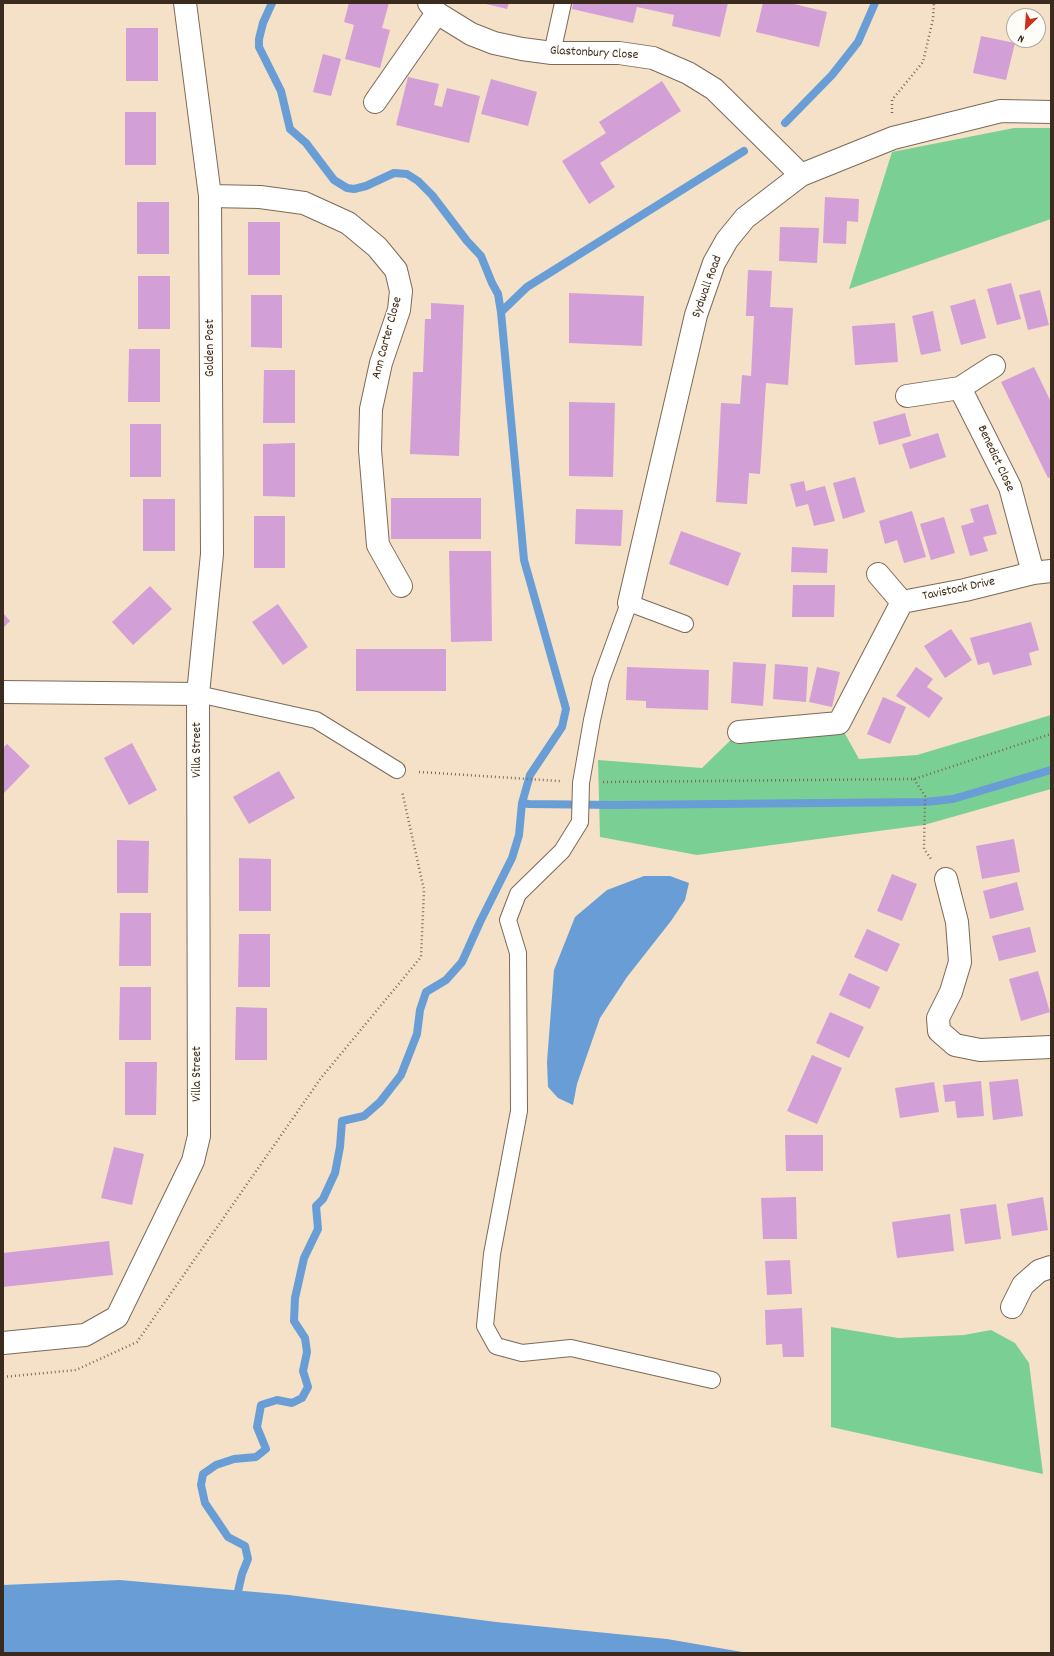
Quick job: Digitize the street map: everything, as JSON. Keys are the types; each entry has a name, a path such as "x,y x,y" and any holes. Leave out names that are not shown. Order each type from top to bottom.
{"street":[{"name":"Golden Post","path":"185,3 210,196 212,554 198,694"},
{"name":"Glastonbury Close","path":"433,8 471,34 494,43 522,50 619,53 653,58 688,73 714,89 801,175"},
{"path":"375,102 433,8"},
{"name":"Sydwall Road","path":"629,603 696,314 714,264 727,240 745,218 801,175 892,138 1001,112 1051,112"},
{"name":"Ann Carter Close","path":"210,196 260,197 304,203 348,223 377,246 396,270 401,291 398,310 381,363 371,409 370,450 378,545 401,586"},
{"path":"907,396 960,388 994,366"},
{"name":"Benedict Close","path":"960,388 1010,487 1042,572"},
{"name":"Tavistock Drive","path":"902,602 965,590 1042,572"},
{"path":"739,732 839,723 902,602 878,574"},
{"path":"3,692 198,694"},
{"name":"Villa Street","path":"3,1343 85,1335 117,1317 193,1161 198,1136 198,694"},
{"path":"946,879 957,922 960,962 951,992 938,1018 939,1031 955,1045 980,1050 1051,1047"},
{"path":"1012,1307 1023,1285 1039,1271 1051,1267"}],"lane":[{"path":"552,52 563,3"},
{"path":"685,624 629,603 602,680 592,720 581,784 580,822 562,851 518,894 508,920 518,953 519,1111 492,1254 486,1326 496,1346 522,1353 571,1348 712,1380"},
{"path":"198,694 316,720 397,770"}],"path":[{"path":"892,138 892,100 923,62 933,19 934,3"},
{"path":"3,1377 76,1370 137,1342 321,1078 421,957 424,890 397,770 547,780 581,784 914,779 1051,734"},
{"path":"914,779 925,796 924,849 946,879"}],"green space":[{"path":"1014,128 1051,128 1051,219 849,289 892,152"},
{"path":"1051,715 1051,789 924,825 697,855 600,837 598,760 702,768 739,732 839,723 859,759 917,755"},
{"path":"831,1327 898,1338 964,1335 991,1330 1015,1343 1029,1363 1043,1474 831,1427"}],"water":[{"path":"644,876 670,876 689,883 685,900 671,921 627,977 600,1018 577,1084 573,1105 558,1098 548,1087 547,1062 554,970 575,917 607,890"},
{"path":"120,1580 289,1595 496,1622 667,1639 748,1653 3,1653 3,1585"}],"building":[{"path":"349,3 389,3 382,28 390,30 380,68 345,59 354,25 344,22"},
{"path":"482,3 509,3 507,9"},
{"path":"573,3 728,3 720,37 672,26 674,15 637,7 633,23 572,9"},
{"path":"763,3 790,3 827,12 819,47 756,32"},
{"path":"126,28 158,28 158,81 126,81"},
{"path":"981,36 1006,41 1006,48 1014,48 1006,80 973,73"},
{"path":"323,54 341,59 331,96 313,92"},
{"path":"408,77 439,84 434,105 442,107 447,88 480,96 469,143 396,125"},
{"path":"491,79 537,92 528,126 481,114"},
{"path":"662,81 681,111 600,163 615,187 589,204 562,161 606,133 599,122"},
{"path":"125,112 156,112 156,165 125,165"},
{"path":"825,197 859,199 858,222 847,221 846,244 823,243"},
{"path":"137,202 169,202 169,254 137,254"},
{"path":"248,222 280,222 280,275 248,275"},
{"path":"780,227 819,228 817,263 779,261"},
{"path":"748,270 772,271 770,307 793,308 788,385 766,383 760,474 749,473 747,504 716,502 721,403 740,404 742,375 751,376 754,316 746,316"},
{"path":"138,276 170,276 170,329 138,329"},
{"path":"1011,283 1021,319 997,325 987,289"},
{"path":"1040,290 1049,325 1028,330 1019,295"},
{"path":"569,293 644,296 642,346 569,343"},
{"path":"251,295 282,295 282,348 251,347"},
{"path":"975,299 986,338 961,345 950,306"},
{"path":"431,303 464,305 459,456 410,454 413,372 423,372 425,319 431,319"},
{"path":"933,311 941,351 921,355 912,316"},
{"path":"895,323 898,362 855,365 852,326"},
{"path":"129,349 160,349 160,402 128,402"},
{"path":"1034,367 1051,402 1051,477 1048,478 1001,382"},
{"path":"264,370 295,370 295,423 263,423"},
{"path":"569,402 615,403 613,477 569,476"},
{"path":"905,413 911,436 879,445 873,422"},
{"path":"130,424 161,424 161,477 130,477"},
{"path":"938,433 946,457 910,469 902,444"},
{"path":"295,443 295,497 263,496 263,444"},
{"path":"855,477 865,512 843,519 833,483"},
{"path":"804,481 806,491 825,486 835,521 814,526 808,504 796,507 790,484"},
{"path":"391,498 481,498 481,539 391,539"},
{"path":"143,499 175,499 175,551 143,551"},
{"path":"988,504 997,534 983,537 988,551 970,556 961,526 974,522 970,509"},
{"path":"576,509 623,510 621,546 575,544"},
{"path":"912,511 926,557 904,563 897,540 885,544 879,521"},
{"path":"254,516 285,516 285,568 254,568"},
{"path":"944,517 955,553 931,560 920,524"},
{"path":"681,531 741,553 728,586 669,564"},
{"path":"792,547 828,549 827,573 791,572"},
{"path":"449,551 491,551 492,641 451,642"},
{"path":"793,585 835,585 834,617 792,617"},
{"path":"150,586 172,609 133,645 112,622"},
{"path":"278,604 308,647 283,665 252,622"},
{"path":"3,613 10,621 3,628"},
{"path":"1031,622 1039,650 1029,653 1032,665 993,675 989,662 978,665 970,638"},
{"path":"951,629 972,660 945,678 924,646"},
{"path":"356,649 446,649 446,691 356,691"},
{"path":"733,662 766,664 763,706 731,703"},
{"path":"775,664 808,667 806,702 773,699"},
{"path":"627,667 709,670 708,710 646,708 646,701 626,700"},
{"path":"817,667 840,672 832,707 809,702"},
{"path":"916,667 933,679 927,687 943,698 929,718 896,696"},
{"path":"883,697 906,707 890,744 867,734"},
{"path":"132,743 157,790 129,805 104,758"},
{"path":"7,744 30,766 3,794 3,748"},
{"path":"279,771 295,798 249,824 233,797"},
{"path":"1014,839 1020,872 982,879 976,846"},
{"path":"117,840 149,841 148,893 117,893"},
{"path":"239,858 271,859 271,911 239,911"},
{"path":"892,874 917,884 902,921 877,911"},
{"path":"1017,882 1024,910 990,919 983,891"},
{"path":"120,913 151,913 151,966 119,966"},
{"path":"1030,927 1036,952 999,961 992,936"},
{"path":"867,929 900,944 887,972 854,957"},
{"path":"239,934 270,934 270,987 238,987"},
{"path":"1038,971 1050,1012 1021,1021 1009,979"},
{"path":"849,973 880,987 870,1009 839,995"},
{"path":"120,987 151,987 151,1040 119,1040"},
{"path":"236,1007 267,1008 267,1060 235,1060"},
{"path":"830,1012 864,1027 849,1058 816,1043"},
{"path":"812,1055 842,1068 817,1124 787,1111"},
{"path":"125,1062 157,1062 156,1115 125,1115"},
{"path":"1018,1079 1023,1116 993,1120 989,1082"},
{"path":"981,1081 984,1116 957,1118 955,1101 945,1102 943,1085"},
{"path":"934,1082 939,1112 900,1118 895,1088"},
{"path":"785,1135 823,1135 823,1171 786,1171"},
{"path":"114,1147 144,1154 132,1205 101,1198"},
{"path":"796,1197 797,1239 763,1239 761,1198"},
{"path":"1043,1197 1048,1230 1012,1236 1007,1204"},
{"path":"996,1204 1001,1239 965,1244 960,1209"},
{"path":"950,1214 954,1251 897,1258 892,1222"},
{"path":"109,1241 113,1275 3,1287 3,1253"},
{"path":"790,1260 792,1294 767,1295 765,1261"},
{"path":"802,1308 804,1357 783,1357 782,1344 766,1345 765,1310"}],"waterway":[{"path":"272,3 263,23 259,39 259,47 281,91 290,129 306,143 334,180 347,188 354,189 366,186 394,173 407,174 418,181 432,195 467,241 481,256 498,294 501,312"},
{"path":"785,123 832,75 858,42 875,3"},
{"path":"236,1600 242,1574 248,1559 245,1546 228,1537 205,1503 201,1485 203,1474 216,1465 234,1459 256,1457 266,1449 257,1427 261,1405 277,1400 292,1403 302,1398 308,1387 303,1371 307,1352 305,1338 294,1321 295,1298 304,1258 318,1229 316,1206 323,1199 335,1173 340,1147 342,1121 364,1116 380,1102 401,1075 417,1034 420,1010 426,992 446,980 462,962 512,858 519,835 522,803 530,775 562,727 566,709 524,560 501,312 527,287 744,151"},
{"path":"522,803 614,805 925,802 953,799 1051,770"}]}
